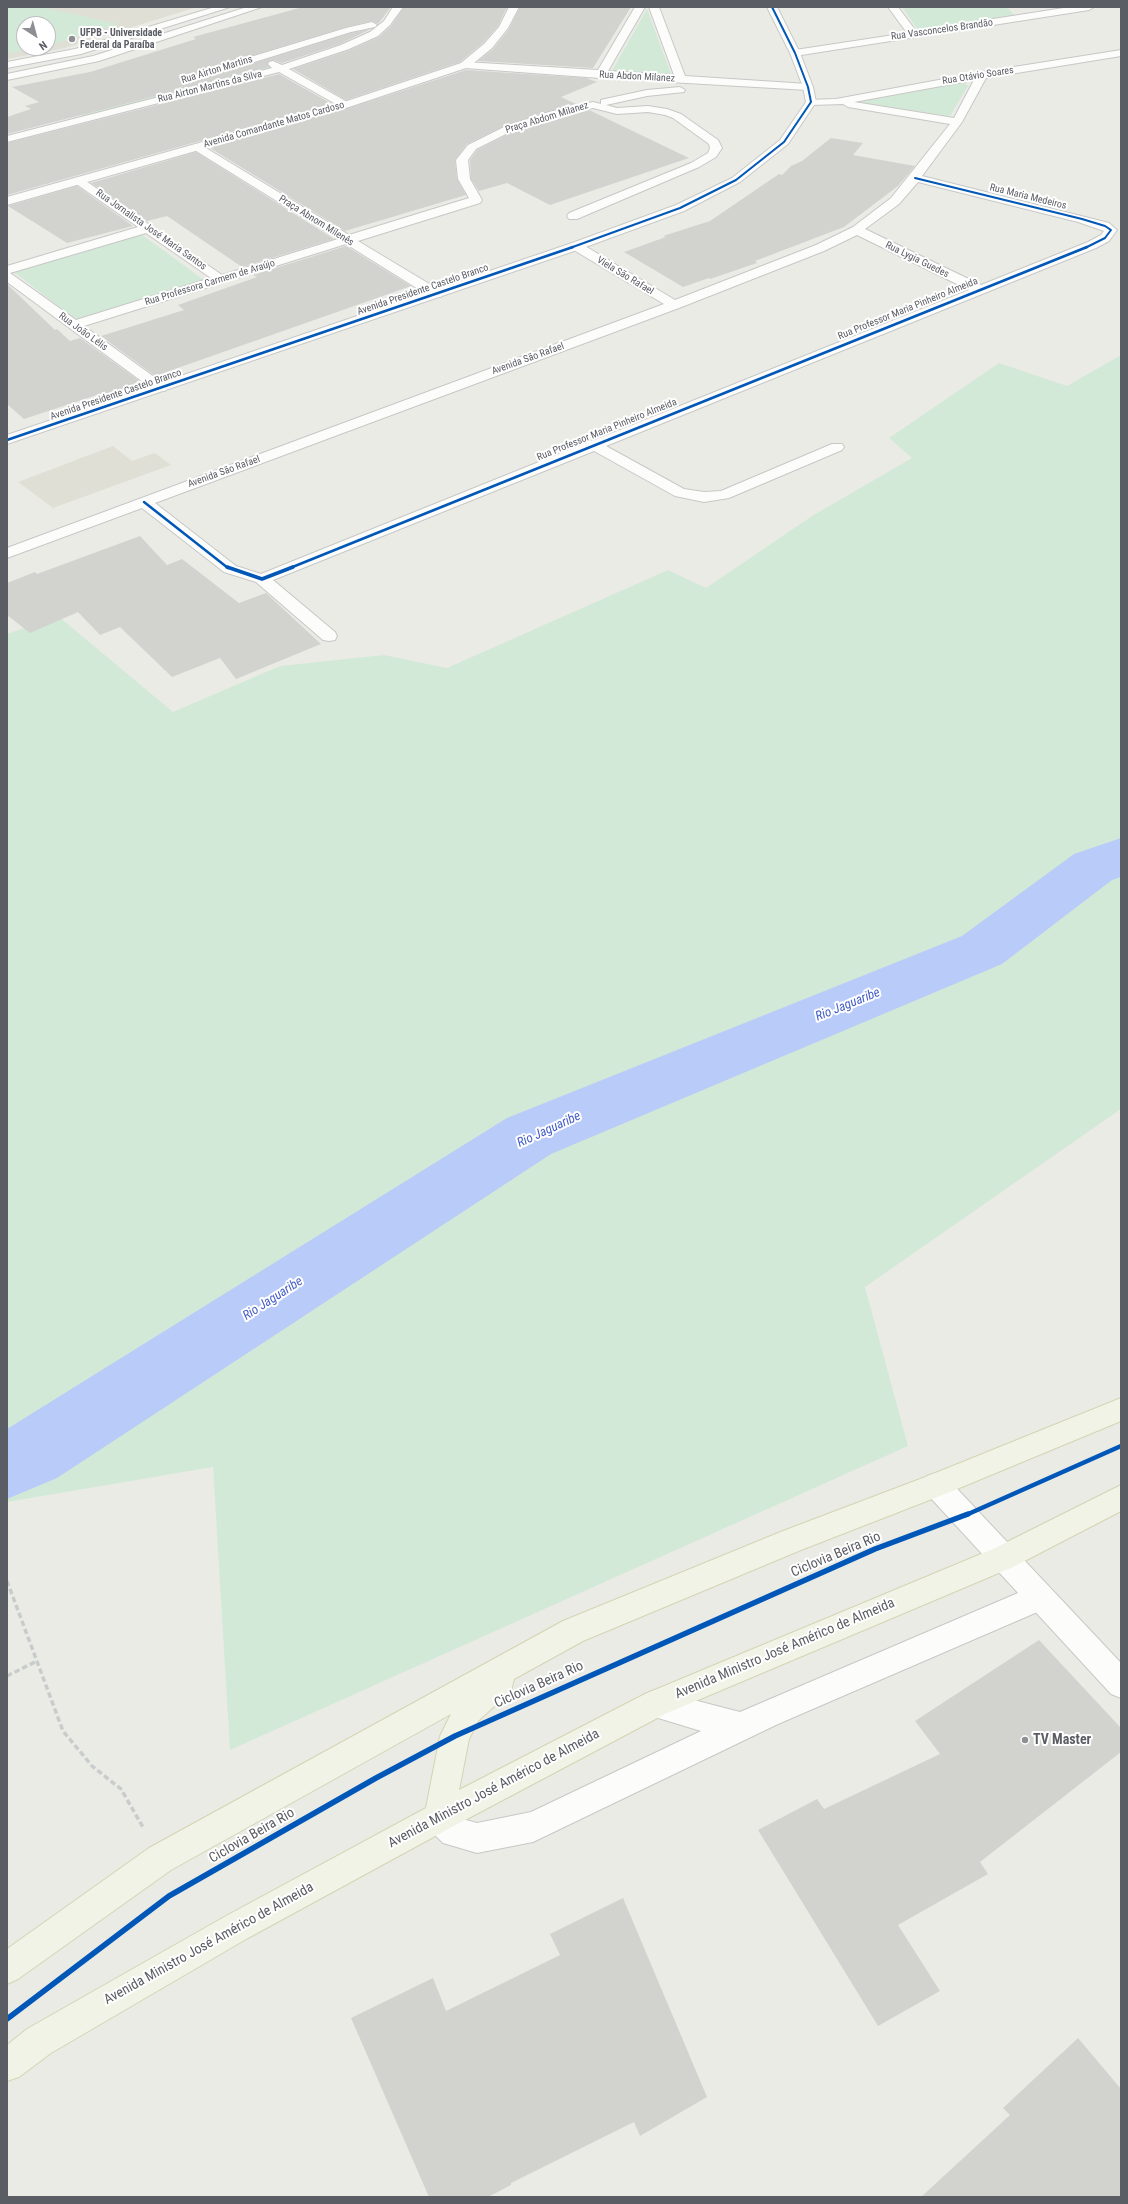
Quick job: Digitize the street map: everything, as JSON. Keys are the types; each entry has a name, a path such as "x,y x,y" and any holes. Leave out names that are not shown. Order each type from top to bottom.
{"main road":[{"path":"7,1968 160,1859 572,1631 793,1540 936,1485 1121,1409"},
{"name":"Avenida Ministro José Américo de Almeida","path":"7,2065 39,2041 236,1927 654,1704 1003,1558 1121,1497"},
{"path":"440,1817 455,1736 468,1711 494,1686 572,1631"}],"street":[{"path":"7,65 77,52 225,7"},
{"path":"7,77 94,60 257,7"},
{"name":"Rua Airton Martins da Silva","path":"7,139 282,68 361,40 387,23 398,7"},
{"name":"Avenida Comandante Matos Cardoso","path":"7,201 345,105 465,65 488,46 503,28 514,7"},
{"path":"600,74 640,7"},
{"path":"654,7 681,79"},
{"path":"772,7 795,53 808,87 811,102"},
{"path":"893,7 913,34"},
{"path":"1016,7 1025,18"},
{"name":"Rua Vasconcelos Brandão","path":"795,53 1088,7"},
{"name":"Rua Airton Martins","path":"202,75 349,30 387,23"},
{"name":"Rua Otávio Soares","path":"836,102 982,75 1121,53"},
{"path":"260,57 282,68 345,105"},
{"name":"Rua Abdon Milanez","path":"465,65 808,87"},
{"name":"Avenida São Rafael","path":"7,553 674,305 820,248 857,230 894,201 915,178 957,122 982,75"},
{"path":"593,104 647,93 711,86 724,82"},
{"path":"29,133 33,127 50,119 126,97"},
{"name":"Rua Otávio Soares","path":"811,102 836,102 957,122"},
{"name":"Avenida Presidente Castelo Branco","path":"7,440 576,246 680,208 736,180 784,142 811,102"},
{"name":"Praça Abdom Milanez","path":"347,240 476,200 464,179 462,160 472,147 510,128 549,115 593,104 617,111 648,109 667,112 714,142 716,148 712,155 695,165 573,216"},
{"name":"Praça Abnom Milenês","path":"197,147 436,294"},
{"name":"Rua Maria Medeiros","path":"915,178 1082,219 1105,226 1111,230 1105,238 1092,245"},
{"name":"Rua Jornalista José Maria Santos","path":"79,181 149,228 222,280"},
{"path":"7,270 149,228"},
{"name":"Rua Lygia Guedes","path":"857,230 978,290"},
{"name":"Rua Professora Carmem de Araújo","path":"73,325 347,240"},
{"name":"Rua Professor Maria Pinheiro Almeida","path":"262,579 593,444 1092,245"},
{"name":"Viela São Rafael","path":"576,246 674,305"},
{"name":"Rua João Lélis","path":"7,276 160,388"},
{"path":"593,444 680,493 704,497 724,495 836,447"},
{"path":"144,502 230,569 262,579 329,636"},
{"path":"936,1485 1121,1684"},
{"path":"440,1817 454,1832 477,1838 532,1827 740,1727 1039,1597"},
{"path":"654,1704 740,1727"}],"path":[{"path":"7,1581 63,1731 92,1766 122,1789 160,1859"},
{"path":"7,1676 37,1661"}],"shaded area":[{"name":"UFPB - Universidade Federal da Paraíba","path":"7,7 197,7 56,50 56,16 16,16 16,56 23,56 7,59"},
{"path":"113,446 132,461 155,453 171,465 53,508 18,482"}],"green space":[{"path":"7,7 41,7 118,24 56,43 56,16 16,16 16,52 7,53"},
{"path":"902,7 1007,7 1014,15 918,30"},
{"path":"647,9 671,74 612,71"},
{"path":"263,61 277,68 85,117 81,114"},
{"path":"964,82 968,86 950,116 866,104 859,100"},
{"path":"141,234 204,280 76,320 14,272"},
{"path":"1121,355 1121,1109 865,1287 908,1446 230,1750 213,1467 7,1502 7,634 58,616 173,712 280,666 384,655 447,668 668,570 706,588 812,516 912,458 889,438 999,363 1067,386"}],"building":[{"path":"303,7 391,7 378,24 372,21 346,27 211,68 209,71 214,75 219,74 351,33 371,29 340,44 282,63 274,60 269,61 267,64 269,67 7,134 7,117 31,109 25,106 39,102 12,87 90,72 196,39 193,37"},
{"path":"404,7 507,7 498,26 483,43 460,62 346,100 293,69 350,50 379,37 391,26"},
{"path":"520,7 631,7 593,68 478,61 493,49 509,29"},
{"path":"466,70 586,78 597,82 561,97 576,104 506,125 467,144 455,160 457,179 466,195 345,231 210,148 349,108"},
{"path":"279,74 332,104 7,195 7,143"},
{"path":"589,110 689,158 550,205 507,183 479,191 471,179 470,160 477,150 515,131"},
{"path":"831,138 863,143 853,155 915,166 898,186 844,227 755,261 757,263 683,287 624,252 666,237 663,236 710,221 779,174 782,175 791,166 802,161"},
{"path":"196,152 334,239 242,267 167,216 147,221 91,183"},
{"path":"77,186 133,226 67,243 8,206"},
{"path":"346,246 411,286 155,376 101,336 184,310 178,305 257,277 253,275"},
{"path":"7,284 55,330 57,329 70,341 80,338 145,385 108,398 103,393 24,419 8,405 7,399"},
{"path":"140,536 167,565 182,559 239,603 266,593 321,644 236,679 220,658 172,677 120,627 100,635 78,612 30,633 7,615 7,583 35,572 37,574"},
{"path":"1039,1640 1121,1728 1121,1752 980,1862 988,1874 898,1925 940,1991 878,2026 758,1830 817,1799 824,1809 940,1754 915,1721"},
{"path":"623,1898 707,2097 640,2136 634,2122 511,2183 511,2185 488,2197 429,2197 351,2018 433,1978 446,2011 560,1955 550,1934"},
{"path":"1078,2038 1121,2089 1121,2197 921,2197 1010,2115 1003,2108"}],"waterway":[{"name":"Rio Jaguaribe","path":"7,1465 31,1454 529,1136 982,950 1093,867 1121,856"}],"cycle path":[{"path":"7,440 576,246 680,208 736,180 784,142 811,102 808,87 795,53 772,7"},
{"path":"144,502 230,569 262,579 1092,245 1105,238 1111,230 1105,226 1082,219 915,178"},
{"name":"Ciclovia Beira Rio","path":"7,2019 169,1896 376,1778 455,1736 494,1717 875,1549 965,1515 1121,1446"}],"place":[{"name":"UFPB - Universidade Federal da Paraíba","path":"72,39"},
{"name":"TV Master","path":"1025,1740"}]}
